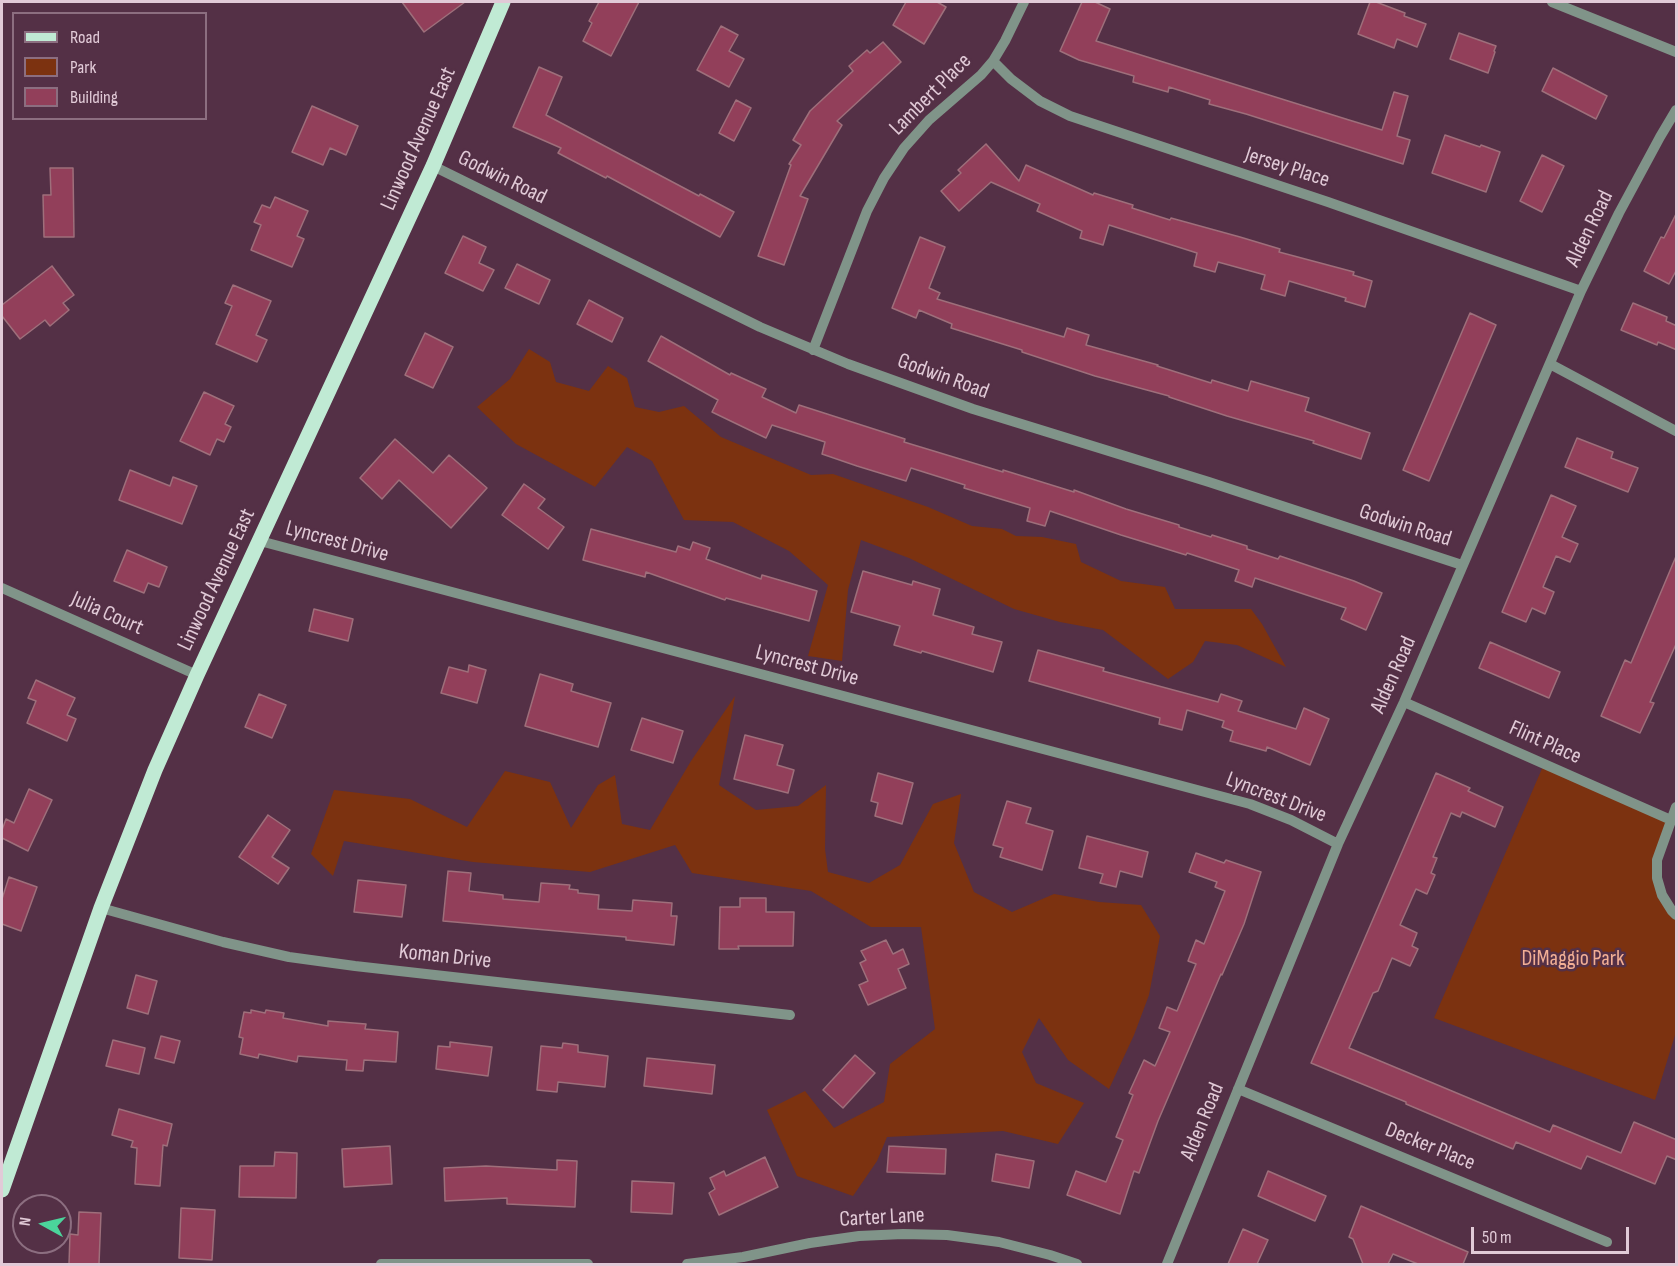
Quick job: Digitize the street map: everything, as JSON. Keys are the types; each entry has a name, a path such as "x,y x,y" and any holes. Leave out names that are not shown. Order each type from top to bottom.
{"main road":[{"name":"Linwood Avenue East","path":"2,1190 139,810 197,675 433,166 504,2"}],"street":[{"name":"Lambert Place","path":"813,350 867,211 884,178 904,148 929,120 981,75 993,61 1024,2"},
{"path":"1552,2 1677,52"},
{"name":"Jersey Place","path":"993,61 1011,79 1040,101 1070,116 1328,202 1581,291"},
{"name":"Alden Road","path":"1167,1264 1338,844 1404,702 1581,291 1619,213 1660,136 1677,110"},
{"name":"Godwin Road","path":"433,166 760,327 813,350 973,409 1209,482 1462,565"},
{"path":"1550,364 1677,431"},
{"name":"Lyncrest Drive","path":"260,541 1250,804 1291,820 1338,844"},
{"name":"Julia Court","path":"2,588 197,675"},
{"name":"Flint Place","path":"1404,702 1671,820"},
{"path":"1677,807 1657,860 1657,878 1662,895 1677,915"},
{"name":"Koman Drive","path":"102,908 223,942 289,957 790,1015"},
{"name":"Decker Place","path":"1238,1089 1607,1242"},
{"name":"Carter Lane","path":"687,1264 743,1257 849,1237 903,1234 947,1235 999,1242 1077,1264"},
{"path":"381,1264 588,1264"}],"green space":[{"path":"529,349 550,362 556,382 589,391 608,366 627,378 635,407 659,412 684,406 721,437 811,475 833,474 928,507 972,526 1002,529 1016,536 1042,537 1076,544 1081,562 1121,581 1165,587 1175,609 1251,609 1286,667 1237,645 1205,641 1193,662 1168,679 1103,630 1060,622 1014,609 909,558 861,540 848,590 842,661 808,656 828,585 789,551 733,522 684,520 652,461 627,447 595,487 516,444 477,407 510,379"},
{"path":"735,696 719,785 756,810 798,806 826,785 825,849 828,872 869,883 900,865 933,804 961,794 954,843 974,892 1012,912 1054,894 1099,902 1141,905 1160,936 1149,995 1134,1035 1109,1089 1068,1060 1039,1018 1022,1052 1036,1083 1084,1103 1058,1144 1003,1131 887,1137 877,1161 853,1196 797,1176 767,1110 805,1091 834,1128 884,1102 890,1064 935,1029 921,927 871,927 811,891 692,873 675,845 590,872 473,862 344,841 333,876 311,854 334,790 410,799 467,827 505,771 550,782 571,828 598,785 615,775 622,824 650,830 691,761"},
{"name":"DiMaggio Park","path":"1544,764 1671,820 1657,878 1676,915 1676,1032 1655,1100 1434,1018"}],"building":[{"path":"402,2 465,2 424,32"},
{"path":"599,2 639,2 611,56 583,41 592,23 589,21"},
{"path":"906,2 937,2 946,7 924,44 893,25"},
{"path":"1082,2 1095,2 1110,9 1096,41 1382,130 1394,92 1408,96 1397,136 1410,140 1403,164 1209,104 1210,100 1169,87 1168,92 1133,82 1134,76 1079,60 1060,51"},
{"path":"1370,2 1405,13 1404,16 1426,24 1417,47 1397,39 1394,48 1358,34"},
{"path":"721,26 738,35 729,51 744,59 729,87 697,70"},
{"path":"1459,33 1496,46 1488,73 1450,59"},
{"path":"883,42 901,62 837,121 842,125 800,196 808,199 784,265 758,256 791,165 789,164 801,145 793,140 810,111 853,71 849,66 867,50 870,53"},
{"path":"539,67 562,77 546,115 699,196 700,194 734,212 720,237 607,176 606,178 558,153 561,148 513,127"},
{"path":"1553,68 1607,96 1596,119 1542,91"},
{"path":"736,100 751,108 734,141 719,133"},
{"path":"312,106 358,126 346,155 330,148 323,165 292,152"},
{"path":"1445,135 1500,152 1486,192 1432,173"},
{"path":"986,144 1019,181 1026,165 1093,195 1094,193 1133,205 1132,208 1240,237 1280,249 1279,252 1354,272 1353,275 1372,281 1365,307 1345,301 1346,298 1289,281 1285,296 1261,289 1265,275 1218,262 1215,272 1194,266 1197,253 1109,225 1103,245 1080,238 1082,231 1037,211 1040,204 991,182 959,211 941,191 961,173 958,170"},
{"path":"1542,155 1564,166 1542,212 1520,201"},
{"path":"50,168 73,168 74,237 44,237 43,195 51,195"},
{"path":"275,197 308,211 297,236 304,239 292,267 251,250 261,225 254,222 262,205 270,208"},
{"path":"1677,212 1677,269 1669,284 1644,271"},
{"path":"463,236 486,247 479,263 494,270 483,291 445,273"},
{"path":"920,237 945,247 929,288 940,293 937,299 1064,337 1067,328 1089,335 1086,345 1158,365 1211,383 1212,380 1248,391 1251,381 1309,398 1305,411 1370,433 1361,459 1313,443 1314,441 1022,352 1022,350 951,328 952,324 919,310 916,318 892,308"},
{"path":"517,264 550,280 539,304 505,288"},
{"path":"52,266 74,295 63,303 69,310 50,326 45,320 20,339 2,316 2,305"},
{"path":"233,285 271,301 256,335 267,340 257,362 216,344 232,306 225,303"},
{"path":"589,300 623,318 612,342 577,324"},
{"path":"1633,303 1667,317 1666,321 1677,326 1677,350 1658,342 1657,345 1621,330"},
{"path":"1470,313 1496,325 1429,481 1403,470"},
{"path":"425,333 453,347 433,388 405,375"},
{"path":"661,336 730,375 731,373 766,389 762,397 796,413 799,405 905,439 904,442 1074,492 1074,490 1179,525 1179,527 1247,546 1247,549 1278,559 1280,556 1382,593 1366,630 1341,619 1346,608 1255,578 1252,587 1235,581 1239,570 1187,553 1186,555 1050,511 1045,526 1027,521 1030,508 964,488 965,485 911,468 906,481 857,466 822,454 825,442 772,425 766,438 712,412 718,400 648,361"},
{"path":"204,392 234,406 225,424 231,427 224,442 217,439 210,455 180,441"},
{"path":"1577,438 1613,452 1611,458 1638,468 1628,492 1565,467"},
{"path":"395,439 433,473 449,455 487,488 451,528 399,480 382,499 360,478"},
{"path":"130,470 170,486 173,477 197,486 182,524 119,500"},
{"path":"524,484 545,499 538,508 564,527 548,549 502,515"},
{"path":"1551,495 1576,506 1562,537 1578,544 1570,562 1556,556 1543,587 1554,592 1545,614 1532,608 1526,622 1502,612"},
{"path":"591,529 676,552 678,546 690,550 693,542 710,548 706,559 761,579 762,575 817,591 809,621 726,598 725,600 646,572 645,577 583,560"},
{"path":"127,550 167,567 159,587 148,583 144,593 114,581"},
{"path":"1677,554 1677,642 1650,702 1654,703 1640,733 1601,716 1625,660 1631,663"},
{"path":"863,571 912,585 913,581 940,589 933,615 974,627 972,634 1002,642 993,672 894,645 900,626 851,612"},
{"path":"314,609 353,619 348,641 309,631"},
{"path":"1490,642 1560,672 1549,698 1479,668"},
{"path":"1038,650 1104,668 1103,671 1218,702 1221,694 1242,701 1238,711 1296,729 1304,708 1329,719 1310,765 1267,747 1266,751 1230,741 1233,731 1222,727 1224,721 1187,710 1182,730 1159,724 1160,718 1029,681"},
{"path":"469,665 486,670 477,703 441,693 449,667 468,672"},
{"path":"540,674 573,684 571,691 611,703 598,747 525,726"},
{"path":"36,680 75,698 67,715 76,719 67,741 27,723 36,701 28,698"},
{"path":"259,694 286,705 272,738 245,727"},
{"path":"642,718 683,731 673,763 631,750"},
{"path":"745,735 783,745 777,765 794,770 788,793 734,779"},
{"path":"878,773 913,783 902,824 875,816 878,803 871,801"},
{"path":"1436,773 1470,788 1468,791 1503,807 1495,827 1462,812 1460,817 1451,813 1433,857 1437,858 1431,873 1435,875 1427,894 1416,889 1400,925 1417,933 1412,946 1418,949 1410,966 1392,958 1378,991 1373,993 1349,1048 1550,1132 1553,1125 1621,1153 1634,1122 1677,1140 1677,1160 1667,1156 1655,1184 1587,1156 1581,1169 1516,1142 1513,1149 1311,1063"},
{"path":"29,789 52,800 28,851 2,838 2,830 6,819 14,823"},
{"path":"1007,801 1031,808 1026,823 1053,831 1042,870 1000,857 1003,848 993,845"},
{"path":"268,815 290,830 272,857 289,868 278,884 239,857"},
{"path":"1087,836 1148,852 1142,877 1120,871 1116,887 1100,883 1103,874 1079,868"},
{"path":"1196,853 1261,872 1244,924 1158,1121 1139,1173 1134,1171 1120,1214 1067,1195 1076,1171 1106,1182 1123,1140 1116,1137 1133,1095 1129,1093 1144,1060 1155,1066 1170,1032 1159,1028 1167,1007 1177,1011 1196,964 1188,961 1196,940 1204,944 1225,891 1215,887 1217,882 1189,872"},
{"path":"448,871 471,873 469,891 503,895 503,899 539,902 541,883 570,885 569,889 578,890 578,893 599,895 598,909 632,911 633,900 672,903 671,916 677,916 674,945 626,940 626,937 443,921"},
{"path":"9,877 37,887 21,931 2,924 2,899"},
{"path":"358,880 406,885 402,917 354,912"},
{"path":"740,898 766,898 766,912 794,912 793,946 738,946 739,949 719,949 720,907 740,907"},
{"path":"886,940 893,954 903,949 909,964 898,969 906,988 868,1005 859,985 868,981 860,963 866,960 861,951"},
{"path":"136,975 157,981 148,1014 127,1008"},
{"path":"251,1010 284,1013 283,1018 328,1026 328,1021 366,1024 365,1029 398,1032 396,1062 364,1060 363,1071 346,1070 347,1060 298,1056 297,1062 259,1054 258,1058 240,1054 243,1038 239,1037 244,1012 251,1013"},
{"path":"161,1036 180,1041 174,1063 155,1058"},
{"path":"113,1040 145,1048 139,1074 106,1066"},
{"path":"450,1042 492,1047 488,1076 436,1069 438,1046 450,1047"},
{"path":"563,1043 578,1045 578,1052 608,1056 605,1087 558,1082 557,1092 537,1090 541,1046 562,1048"},
{"path":"855,1055 875,1073 843,1108 823,1090"},
{"path":"647,1058 715,1065 712,1094 644,1086"},
{"path":"119,1109 172,1124 167,1146 163,1145 160,1186 135,1184 137,1148 131,1147 133,1141 112,1135"},
{"path":"390,1146 392,1184 344,1187 342,1149"},
{"path":"889,1146 946,1149 945,1174 887,1172"},
{"path":"275,1152 297,1153 296,1198 239,1197 240,1166 274,1166"},
{"path":"996,1154 1034,1161 1029,1188 992,1181"},
{"path":"765,1157 778,1187 719,1215 709,1193 715,1189 710,1178 724,1171 726,1176"},
{"path":"557,1160 577,1161 575,1207 507,1204 507,1198 445,1201 444,1168 486,1166 557,1170"},
{"path":"1268,1171 1326,1196 1315,1221 1258,1196"},
{"path":"632,1181 674,1183 672,1214 631,1212"},
{"path":"1361,1206 1468,1252 1463,1264 1418,1264 1393,1254 1388,1264 1363,1264 1353,1239 1349,1237"},
{"path":"181,1208 215,1210 212,1260 179,1258"},
{"path":"79,1212 101,1213 99,1264 69,1264 69,1254 72,1254 72,1234 78,1235"},
{"path":"1243,1229 1268,1240 1257,1264 1228,1264"}]}
